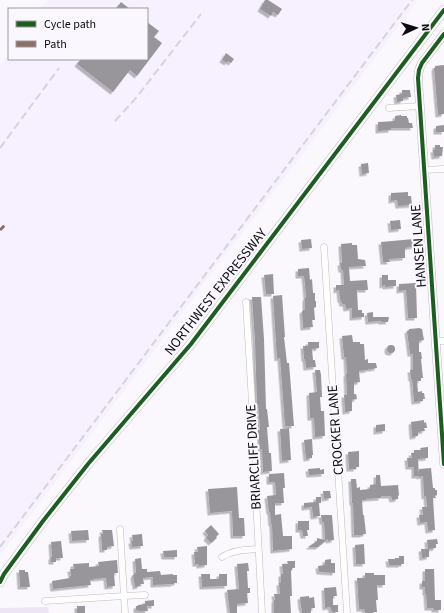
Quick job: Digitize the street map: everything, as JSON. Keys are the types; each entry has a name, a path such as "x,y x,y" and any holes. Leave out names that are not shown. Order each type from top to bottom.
{"main road":[{"name":"NORTHWEST EXPRESSWAY","path":"0,582 4,574 43,521 88,464 191,344 444,10"}],"street":[{"name":"HANSEN LANE","path":"444,34 422,63 418,78 424,170 440,341 444,464"},
{"path":"389,108 420,106"},
{"path":"424,170 444,169"},
{"name":"CROCKER LANE","path":"324,247 347,613"},
{"name":"BRIARCLIFF DRIVE","path":"246,302 262,613"},
{"path":"120,529 125,613"},
{"path":"222,557 229,553 238,551 258,549"},
{"path":"45,601 145,595"}],"shaded area":[{"path":"48,0 418,0 0,555 0,66 8,54 8,60 148,60 148,8 42,8"},
{"path":"48,607 49,613 0,613 0,608"}],"building":[{"path":"265,0 268,0 282,9 278,15 273,12 271,16 260,9"},
{"path":"121,2 129,8 117,8"},
{"path":"148,23 159,31 154,37 162,43 137,76 130,70 113,92 77,64 80,60 148,60"},
{"path":"226,53 234,59 231,63 228,61 227,63 222,60"},
{"path":"444,65 444,114 438,115 434,68 435,66"},
{"path":"402,90 410,90 411,97 403,98 403,101 397,102 396,95 402,94"},
{"path":"395,116 407,116 409,123 412,123 413,128 391,128 391,130 378,131 378,122 395,121"},
{"path":"444,125 444,132 436,132 436,126"},
{"path":"435,145 440,145 440,147 443,147 442,156 434,157 433,150 435,150"},
{"path":"368,163 369,173 362,174 361,164"},
{"path":"408,192 408,196 411,196 412,205 398,206 397,200 391,201 391,193"},
{"path":"400,220 401,229 391,230 390,221"},
{"path":"311,239 312,248 302,249 301,240"},
{"path":"416,240 416,246 405,248 405,258 389,259 390,262 383,262 381,242"},
{"path":"352,243 352,245 357,245 358,259 365,260 366,266 349,267 350,281 367,280 368,290 357,290 358,310 362,310 364,317 352,318 352,308 346,309 345,304 342,304 339,290 336,291 336,285 344,285 343,270 341,270 340,263 342,263 341,244"},
{"path":"309,268 310,280 312,279 313,293 315,293 316,301 316,307 314,308 315,320 312,320 313,327 303,328 302,312 305,310 305,285 304,276 298,276 298,269"},
{"path":"273,274 274,294 266,294 264,275"},
{"path":"382,275 388,275 388,280 396,280 396,286 382,286"},
{"path":"416,283 417,318 408,318 406,290 399,291 399,284"},
{"path":"282,295 284,337 287,363 289,363 294,426 285,426 280,358 277,359 273,296"},
{"path":"252,297 261,297 264,339 266,409 269,427 267,427 272,471 263,472 262,449 260,449 258,430 260,430 257,404"},
{"path":"373,312 373,317 389,317 388,322 368,322 367,313"},
{"path":"409,329 422,329 424,340 419,341 423,378 421,378 421,381 417,381 418,392 422,391 422,393 424,393 425,399 423,399 423,401 414,402 410,370 413,370 413,354 410,354 407,331"},
{"path":"352,335 353,342 360,342 360,344 364,344 365,360 368,359 368,363 376,363 377,368 359,371 360,382 354,383 354,394 356,394 357,399 352,400 352,411 345,412 344,395 347,395 347,374 346,357 344,357 342,336"},
{"path":"308,342 319,342 319,348 312,349 313,360 315,360 316,367 306,368 303,346 308,346"},
{"path":"389,345 393,345 395,349 393,353 389,353 387,351 387,347"},
{"path":"315,370 320,370 321,375 322,397 320,397 321,411 324,411 325,436 315,437 314,418 310,418 309,393 317,392"},
{"path":"424,420 427,428 424,428 425,431 418,432 418,436 412,437 411,422"},
{"path":"385,424 385,431 376,432 376,425"},
{"path":"289,428 291,460 282,461 280,429"},
{"path":"312,439 313,455 312,458 306,459 304,440"},
{"path":"428,447 428,458 418,459 419,476 414,476 414,467 408,467 407,458 412,458 411,453 414,453 414,450 421,450 420,448"},
{"path":"359,451 359,467 356,467 356,469 349,469 348,452"},
{"path":"320,468 320,470 324,469 324,474 309,475 308,469"},
{"path":"431,468 433,488 437,490 437,495 435,496 436,498 433,498 435,530 428,531 427,522 420,523 419,515 423,515 422,507 427,507 426,496 424,497 423,476 419,477 419,469"},
{"path":"284,473 284,503 275,503 275,515 281,514 283,536 292,536 292,549 273,551 272,524 267,496 276,495 275,482 269,482 269,474"},
{"path":"376,475 380,475 381,486 398,485 398,499 392,500 391,496 381,496 381,498 362,500 366,534 354,535 351,479 356,479 357,488 360,487 360,490 370,489 370,485 376,484"},
{"path":"237,487 239,518 244,518 245,536 233,536 232,511 210,513 208,489"},
{"path":"323,491 330,491 331,498 324,499"},
{"path":"316,497 321,497 321,503 319,503 320,516 313,517 312,507 304,508 304,503 316,502"},
{"path":"321,515 332,515 334,540 328,541 328,539 318,547 308,547 317,541 317,538 325,540 324,522 322,522"},
{"path":"298,521 309,521 309,530 307,530 308,536 303,536 302,530 298,530"},
{"path":"211,525 219,534 211,543 206,538 208,535 205,531"},
{"path":"88,530 89,540 72,541 71,531"},
{"path":"102,530 112,530 114,546 107,547 107,550 102,550"},
{"path":"142,534 143,546 132,547 132,535"},
{"path":"437,539 438,544 436,544 436,548 429,549 429,557 422,558 421,549 428,549 427,540"},
{"path":"61,541 63,558 56,558 56,562 51,562 51,542"},
{"path":"364,544 365,564 356,564 355,545"},
{"path":"207,546 207,565 199,566 199,564 195,564 194,552 198,552 197,547"},
{"path":"177,550 177,557 164,557 163,551"},
{"path":"399,556 404,556 404,564 389,565 388,559 399,558"},
{"path":"141,558 142,569 147,569 147,572 160,571 161,575 177,575 177,583 153,585 153,577 143,578 144,584 140,584 140,586 135,587 133,575 136,573 135,559"},
{"path":"331,559 331,563 335,563 335,573 319,572 318,566 325,565 325,560"},
{"path":"117,560 118,573 114,573 115,586 107,587 106,578 90,580 91,585 53,589 52,581 70,578 70,569 74,569 73,564 89,563 89,567 99,566 98,562"},
{"path":"287,561 295,561 295,568 292,568 291,570 291,613 274,613 274,594 280,594 279,583 281,583 281,574 283,574 282,564 288,564"},
{"path":"248,563 248,588 250,588 250,593 247,593 248,603 237,604 237,613 230,613 227,590 239,589 237,564"},
{"path":"425,569 434,569 435,600 441,600 441,610 427,608 425,587 422,587 422,581 425,581"},
{"path":"19,570 25,570 25,572 28,572 30,587 20,587"},
{"path":"365,573 385,575 385,585 377,585 377,612 365,613 364,609 359,609 357,578 365,578"},
{"path":"201,574 210,574 210,579 219,579 219,574 227,574 227,586 202,587"},
{"path":"336,587 337,596 333,596 333,605 338,605 338,612 332,612 330,607 325,608 324,588"},
{"path":"309,596 309,598 314,597 315,608 311,608 311,613 302,613 300,597"},
{"path":"154,600 154,606 147,606 148,611 136,611 136,606 145,604 145,601"},
{"path":"77,606 85,606 85,613 77,613"}],"railway":[{"path":"0,547 412,0"},
{"path":"115,121 136,98 201,14"},
{"path":"0,148 59,68"}],"marked path":[{"path":"0,230 6,224"}],"cycle path":[{"path":"0,582 4,574 43,521 88,464 191,344 444,10"},
{"path":"444,34 422,63 418,78 444,464"}]}
